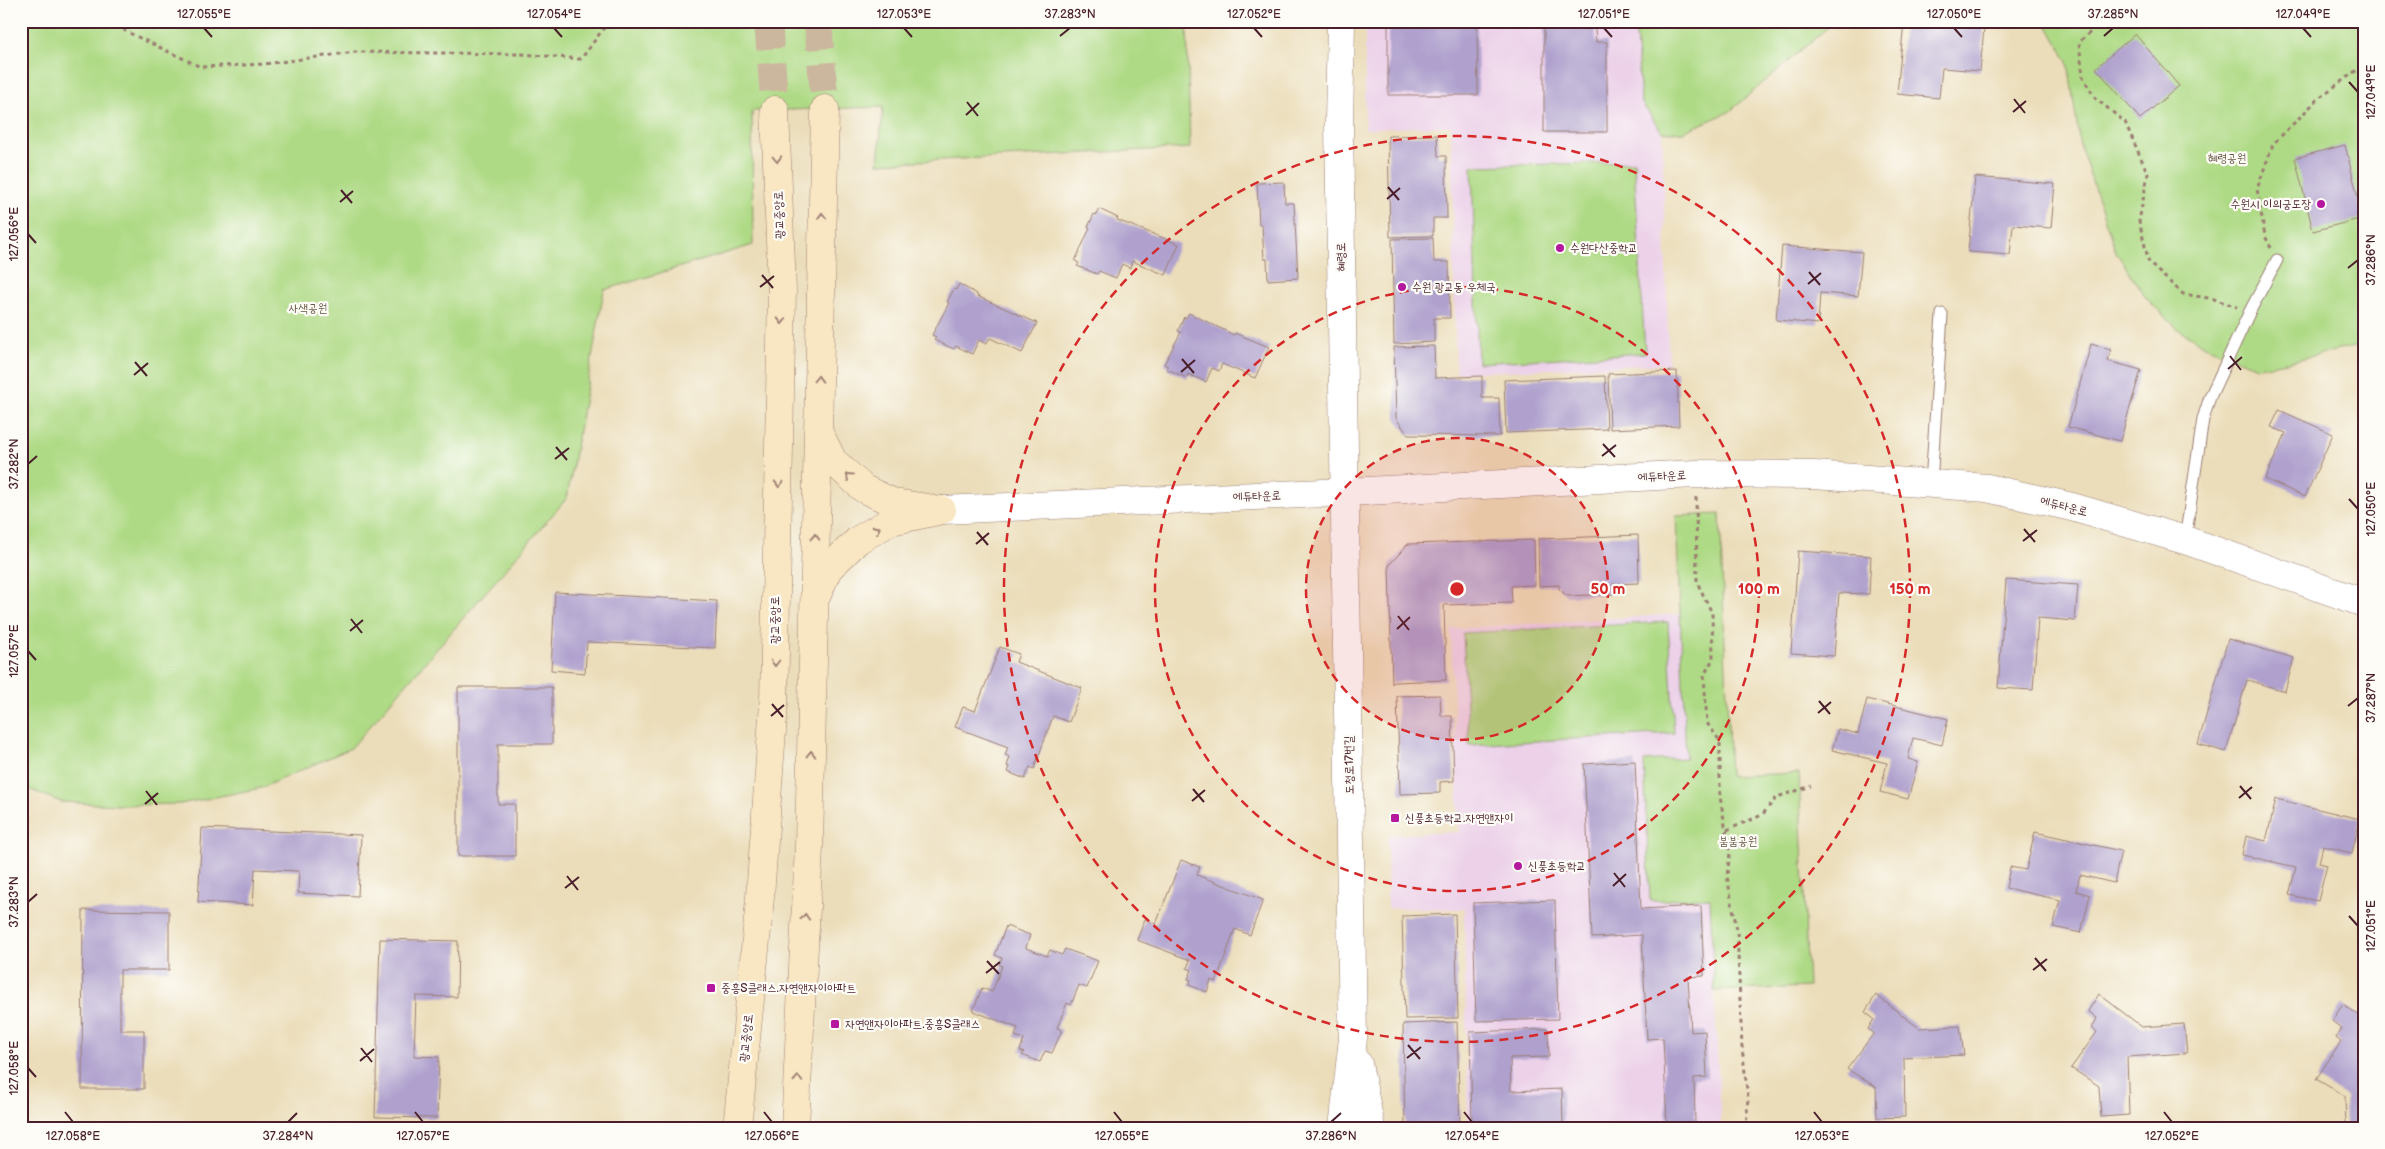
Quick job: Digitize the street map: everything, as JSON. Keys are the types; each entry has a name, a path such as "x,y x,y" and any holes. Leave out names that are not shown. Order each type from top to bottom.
{"main road":[{"path":"795,1128 809,847 825,109"},
{"name":"광교중앙로","path":"737,1128 759,910 774,703 782,291 775,110"},
{"path":"817,428 833,461 864,489 894,503 942,510"},
{"path":"814,604 828,569 858,540 891,521 942,510"}],"street":[{"name":"혜령로","path":"1341,21 1339,124 1346,492"},
{"name":"에듀타운로","path":"942,510 1696,474 1814,475 1987,488 2072,507 2185,540 2364,603"},
{"name":"도청로17번길","path":"1343,1128 1353,1038 1346,492"},
{"name":"도청로17번길","path":"1353,1038 1371,1128"}],"lane":[{"path":"2185,540 2203,419 2210,398 2250,311 2277,260"},
{"path":"1931,484 1942,314"}],"path":[{"path":"121,21 125,31 201,67 265,64 355,52 522,54 581,59 609,21"},
{"path":"2111,21 2094,29 2079,42 2083,77 2094,98 2125,122 2148,174 2139,221 2149,263 2183,294 2214,299 2250,311"},
{"path":"2344,21 2364,28"},
{"path":"2277,260 2264,236 2257,189 2273,144 2320,97 2364,65"},
{"path":"1696,474 1697,582 1712,613 1713,659 1704,675 1707,723 1720,741 1720,797 1730,854 1727,876 1737,930 1742,1047 1748,1098 1746,1128"},
{"path":"1727,830 1762,815 1777,797 1811,786"}],"shaded area":[{"name":"수원다산중학교","path":"1365,21 1635,21 1641,102 1662,132 1669,364 1456,373 1451,126 1365,129"},
{"name":"신풍초등학교","path":"1681,614 1686,759 1644,761 1650,900 1710,898 1721,1128 1468,1128 1464,909 1387,908 1388,835 1459,832 1451,629"}],"green space":[{"name":"사색공원","path":"21,21 1193,21 1187,22 1190,148 878,163 883,107 752,111 753,245 604,290 567,498 351,748 261,788 180,804 116,805 61,802 21,786"},
{"path":"1635,21 1835,21 1729,112 1683,132 1662,132 1641,102"},
{"name":"혜령공원","path":"2045,21 2364,21 2364,344 2257,367 2205,346 2178,329 2146,298 2116,252 2080,146 2068,62"},
{"path":"1634,162 1645,353 1478,363 1472,166"},
{"name":"붐붐공원","path":"1720,514 1730,776 1799,773 1808,987 1714,991 1710,898 1650,901 1644,761 1686,758 1676,516"},
{"path":"1668,622 1674,733 1469,745 1463,633"}],"building":[{"path":"1388,21 1477,21 1478,95 1388,95"},
{"path":"1544,21 1579,21 1579,29 1595,29 1596,42 1607,42 1607,132 1544,132"},
{"path":"1904,21 1984,28 1980,71 1942,68 1939,98 1897,94"},
{"path":"2135,34 2179,86 2140,119 2096,68"},
{"path":"1437,135 1438,156 1446,156 1447,218 1433,218 1433,236 1390,237 1388,136"},
{"path":"2345,145 2363,218 2313,231 2295,158"},
{"path":"1975,177 2055,184 2051,228 2013,225 2010,255 1968,252"},
{"path":"1284,182 1285,203 1294,203 1298,278 1268,280 1267,259 1264,259 1262,225 1259,225 1257,183"},
{"path":"1099,209 1118,218 1117,220 1179,244 1166,275 1132,261 1130,268 1122,264 1116,278 1099,271 1097,274 1077,266 1079,263 1075,261 1090,228 1088,227 1094,214 1096,215"},
{"path":"1433,238 1434,262 1449,262 1450,318 1434,318 1434,342 1394,344 1392,239"},
{"path":"1782,246 1862,252 1858,296 1820,293 1818,324 1776,320"},
{"path":"959,284 977,294 977,296 1037,323 1022,353 990,338 986,344 979,340 972,354 956,346 954,349 934,340 936,337 932,335 949,303 947,302"},
{"path":"1189,313 1234,335 1235,333 1269,347 1255,378 1222,364 1219,371 1212,368 1206,382 1188,374 1187,378 1167,369 1168,366 1164,364 1181,332 1178,331 1184,317 1186,318"},
{"path":"2091,344 2111,350 2108,361 2141,370 2120,441 2068,427"},
{"path":"1434,346 1435,378 1482,376 1482,398 1499,398 1500,436 1408,435 1396,418 1394,347"},
{"path":"1677,371 1679,426 1610,429 1608,374"},
{"path":"1605,376 1607,429 1506,433 1504,380"},
{"path":"2279,410 2333,434 2305,497 2265,479 2286,433 2271,427"},
{"path":"1638,535 1639,583 1613,584 1614,594 1567,596 1559,589 1559,585 1539,586 1538,539"},
{"path":"1534,540 1535,585 1511,586 1512,603 1444,605 1446,680 1394,682 1392,684 1389,565 1408,544"},
{"path":"1798,551 1871,556 1869,594 1839,593 1834,656 1791,653"},
{"path":"2006,580 2078,585 2075,621 2038,618 2033,690 1998,688"},
{"path":"555,592 717,601 715,648 587,642 585,673 551,670"},
{"path":"2228,639 2294,658 2285,691 2247,680 2226,752 2198,744"},
{"path":"1000,647 1019,654 1016,662 1082,688 1069,722 1053,716 1034,769 1030,767 1025,779 1008,772 1010,767 1007,766 1010,757 1005,755 1008,747 955,727 963,707 975,711"},
{"path":"458,687 552,687 552,744 498,744 498,804 515,804 515,856 458,856"},
{"path":"1440,695 1441,716 1452,716 1454,781 1440,782 1440,793 1400,794 1397,696"},
{"path":"1867,699 1948,719 1942,745 1913,738 1908,759 1918,762 1908,799 1880,792 1887,763 1832,750 1838,729 1858,734"},
{"path":"1635,761 1641,909 1701,906 1704,976 1688,977 1691,1032 1705,1031 1707,1077 1694,1078 1695,1124 1667,1125 1663,1038 1647,1039 1642,935 1592,938 1584,764"},
{"path":"2276,799 2360,819 2352,853 2323,846 2319,863 2327,865 2318,901 2289,895 2296,867 2242,855 2246,836 2266,841"},
{"path":"202,828 361,835 358,896 298,893 299,871 255,869 253,905 198,902"},
{"path":"2035,832 2121,851 2114,883 2080,875 2076,891 2090,895 2081,933 2053,927 2060,900 2006,888 2010,867 2026,870"},
{"path":"1181,860 1200,867 1197,875 1263,900 1250,935 1235,929 1216,982 1211,980 1207,992 1189,985 1191,980 1188,979 1192,970 1187,968 1190,960 1137,940 1145,919 1156,924"},
{"path":"1555,900 1558,1019 1476,1021 1473,903"},
{"path":"83,910 169,911 169,970 120,970 120,1030 144,1030 144,1089 82,1089"},
{"path":"1455,914 1458,1018 1405,1019 1402,916"},
{"path":"1006,926 1030,935 1026,948 1047,956 1050,950 1062,955 1065,949 1098,961 1087,988 1079,985 1071,1005 1067,1003 1057,1028 1062,1030 1052,1053 1045,1051 1040,1062 1022,1055 1024,1052 1020,1051 1024,1039 1015,1036 1018,1028 973,1011 982,988 992,992 1002,966 999,964 1002,958 995,955"},
{"path":"380,939 458,941 457,997 416,996 414,1056 439,1057 437,1118 375,1117"},
{"path":"2099,994 2142,1027 2184,1024 2187,1053 2127,1057 2129,1115 2101,1117 2099,1086 2071,1068 2097,1032 2092,1028 2097,1018 2088,1011"},
{"path":"1876,995 1919,1028 1960,1026 1964,1055 1904,1058 1905,1117 1877,1118 1876,1087 1847,1069 1874,1033 1868,1029 1874,1019 1865,1012"},
{"path":"2343,1004 2364,1019 2364,1126 2346,1127 2345,1096 2316,1079 2341,1042 2336,1038 2341,1028 2332,1021"},
{"path":"1457,1022 1460,1128 1405,1128 1403,1024"},
{"path":"1548,1029 1549,1057 1510,1058 1511,1091 1562,1089 1563,1125 1472,1128 1470,1032"}],"tunnel":[{"path":"768,21 775,110"},
{"path":"818,21 825,109"}],"place":[{"name":"수원시 이의궁도장","path":"2321,204"},
{"name":"수원다산중학교","path":"1560,248"},
{"name":"수원 광교동 우체국","path":"1402,287"},
{"name":"신풍초등학교.자연앤자이","path":"1395,818"},
{"name":"신풍초등학교","path":"1518,866"},
{"name":"중흥S클래스.자연앤자이아파트","path":"711,988"},
{"name":"자연앤자이아파트.중흥S클래스","path":"835,1024"}]}
